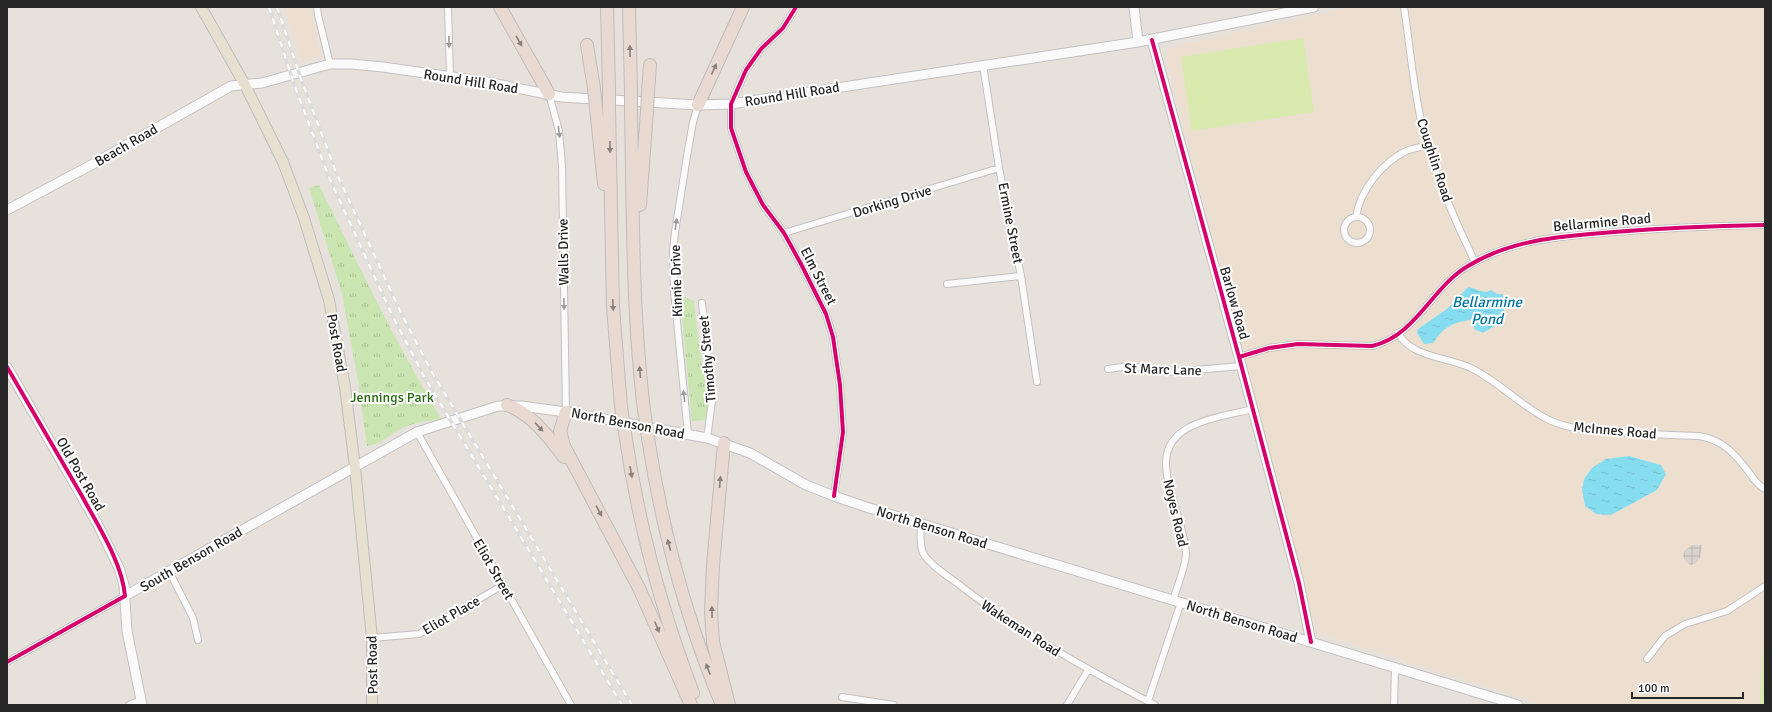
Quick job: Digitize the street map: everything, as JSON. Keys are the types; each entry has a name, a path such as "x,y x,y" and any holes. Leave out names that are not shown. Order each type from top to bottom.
{"highway":[{"path":"500,7 549,94"},
{"path":"607,7 613,279 615,334 621,407 635,492 652,566 676,644 698,705"},
{"path":"629,7 635,276 638,356 644,410 662,515 682,593 701,650 722,705"},
{"path":"698,105 742,7"},
{"path":"587,45 594,88 613,279"},
{"path":"635,276 650,65"},
{"path":"507,405 522,412 540,427 588,491"},
{"path":"566,412 560,431 562,441 639,588 691,705"},
{"path":"724,443 713,564 711,611 714,642 729,705"}],"main road":[{"name":"Post Road","path":"201,7 245,84 293,186 327,293 339,353 354,467 372,638 372,705"},
{"path":"1134,7 1138,42"},
{"name":"Round Hill Road","path":"245,84 262,83 330,64 362,65 512,86 561,97 698,105 731,104 1152,40 1314,7"},
{"name":"Barlow Road","path":"1152,40 1210,257 1253,409 1299,584 1311,642"},
{"name":"Beach Road","path":"7,210 93,164 231,86 245,84"},
{"name":"Old Post Road","path":"7,367 97,523 119,568 124,585 127,631 142,702"},
{"name":"North Benson Road","path":"354,467 417,432 490,407 507,405 566,412 688,434 724,443 750,453 806,485 834,496 1518,705"},
{"name":"South Benson Road","path":"125,596 354,467"}],"street":[{"path":"317,7 330,64"},
{"path":"448,7 450,77"},
{"path":"731,104 746,70 761,49 783,28 796,7"},
{"name":"Coughlin Road","path":"1404,7 1418,105 1428,146 1460,231 1475,262"},
{"name":"Ermine Street","path":"982,65 999,168 1021,276 1037,382"},
{"name":"Walls Drive","path":"549,94 559,132 562,166 566,412"},
{"name":"Elm Street","path":"731,104 731,128 746,172 763,205 784,234 801,264 826,314 833,337 840,386 844,432 834,496"},
{"name":"Kinnie Drive","path":"688,434 674,292 673,252 687,156 693,122 698,105"},
{"path":"1356,217 1358,206 1366,190 1382,168 1408,150 1428,146"},
{"name":"Dorking Drive","path":"784,234 999,168"},
{"path":"1356,217 1365,219 1370,227 1370,232 1365,240 1356,243 1348,239 1344,230 1347,221 1356,217"},
{"name":"Bellarmine Road","path":"1240,362 1269,348 1298,344 1372,346 1380,344 1414,321 1454,276 1475,262 1502,249 1558,236 1670,227 1765,225"},
{"path":"947,284 1021,276"},
{"name":"Timothy Street","path":"702,303 712,401 707,438"},
{"name":"McInnes Road","path":"1398,333 1407,345 1473,369 1550,421 1586,430 1712,438 1725,446 1765,489"},
{"name":"St Marc Lane","path":"1108,369 1128,366 1172,372 1240,362"},
{"name":"Noyes Road","path":"1148,701 1177,601 1186,555 1184,541 1168,482 1166,463 1170,447 1178,434 1193,424 1253,409"},
{"name":"Eliot Street","path":"417,432 571,705"},
{"name":"Wakeman Road","path":"921,523 920,539 922,548 929,561 987,606 1088,670 1155,705"},
{"path":"169,571 193,618 198,640"},
{"name":"Eliot Place","path":"372,638 419,634 503,585"},
{"path":"1647,659 1665,636 1685,624 1726,611 1765,586"},
{"name":"South Benson Road","path":"7,662 125,596"},
{"path":"1394,705 1395,668"},
{"path":"1067,705 1088,670"},
{"path":"842,696 894,705"},
{"path":"129,705 142,702"}],"shaded area":[{"path":"285,7 311,7 319,49 319,55 316,58 302,63"},
{"path":"1350,7 1765,7 1765,705 1544,705 1317,633 1165,54 1176,46"},
{"path":"1692,545 1702,545 1700,558 1696,563 1691,565 1686,562 1683,556 1685,550"}],"green space":[{"path":"1303,38 1314,112 1192,131 1181,57"},
{"name":"Jennings Park","path":"319,185 393,333 442,420 424,421 413,424 402,428 380,442 367,446 358,381 342,294 309,188"},
{"path":"680,295 694,301 707,394 707,412 705,420 692,421"},
{"path":"1764,630 1765,705 1760,705"}],"water":[{"name":"Bellarmine Pond","path":"1468,287 1483,292 1491,290 1497,294 1503,294 1504,312 1502,322 1483,333 1474,329 1475,320 1455,323 1440,334 1433,343 1424,344 1417,333 1418,329 1448,308"},
{"path":"1629,456 1661,465 1666,474 1657,490 1611,515 1596,514 1585,506 1582,490 1584,479 1592,468 1606,459"}],"railway":[{"path":"269,7 293,81 328,175 393,317 425,378 622,705"},
{"path":"277,7 301,79 336,172 401,313 433,374 632,705"}],"cycle path":[{"path":"796,7 783,28 761,49 746,70 731,104 731,128 746,172 763,205 784,233 801,264 826,314 833,337 840,385 843,432 834,496"},
{"path":"1152,40 1299,583 1311,642"},
{"path":"1239,357 1269,348 1298,344 1372,346 1387,341 1412,322 1455,275 1485,257 1520,244 1557,237 1670,228 1765,225"},
{"path":"7,367 102,532 119,570 125,596 7,662"}]}
